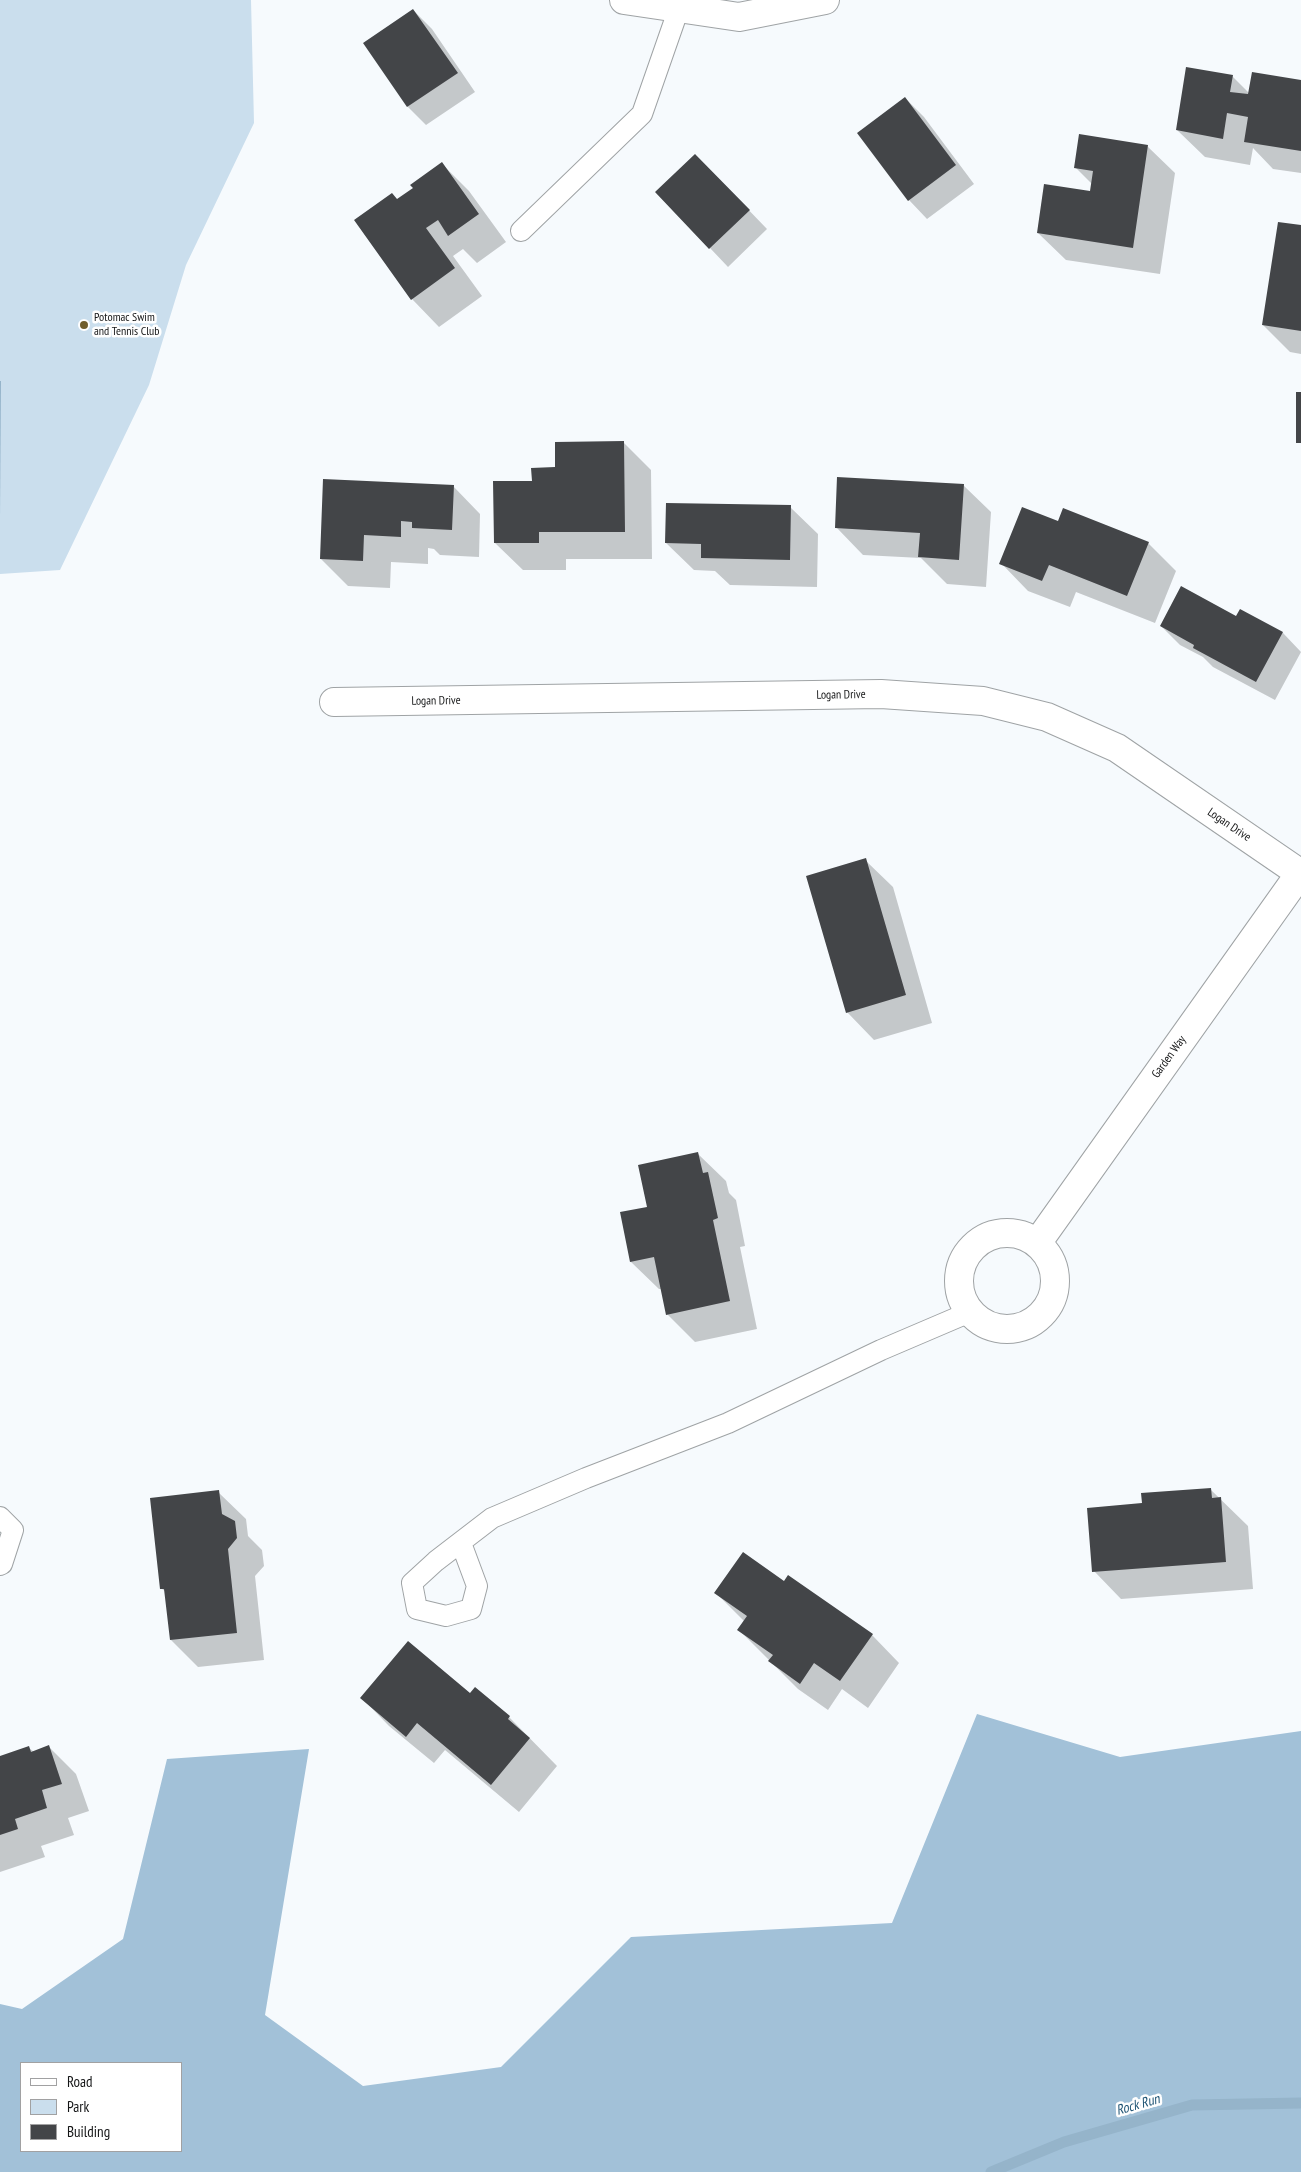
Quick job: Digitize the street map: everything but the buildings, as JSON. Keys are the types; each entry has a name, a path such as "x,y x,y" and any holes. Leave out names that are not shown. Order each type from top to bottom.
{"street":[{"path":"624,0 739,17 825,0"},
{"name":"Logan Drive","path":"334,702 881,694 983,700 1047,717 1117,748 1301,873"},
{"name":"Garden Way","path":"1038,1242 1301,873"},
{"path":"1008,1232 1024,1235 1038,1242 1049,1255 1055,1270 1056,1281 1051,1302 1042,1315 1029,1325 1013,1329 997,1328 982,1322 970,1312 962,1298 959,1283 960,1267 967,1253 978,1242 992,1234 1008,1232"}],"lane":[{"path":"521,231 642,114 678,8"},
{"path":"461,1543 492,1518 586,1478 728,1423 881,1350 970,1312"},
{"path":"0,1517 13,1530 2,1564 0,1565"}],"green space":[{"name":"Potomac Swim and Tennis Club","path":"0,0 251,0 254,123 186,265 149,385 60,570 0,574"}],"shaded area":[{"path":"0,381 1,381 0,518"},
{"path":"977,1714 1120,1757 1301,1731 1301,2172 0,2172 0,2004 22,2009 123,1939 167,1759 309,1749 265,2015 363,2086 501,2067 631,1937 892,1923"}],"waterway":[{"name":"Rock Run","path":"991,2172 1064,2142 1192,2105 1301,2103"}],"place":[{"name":"Potomac Swim and Tennis Club","path":"84,325"}]}
